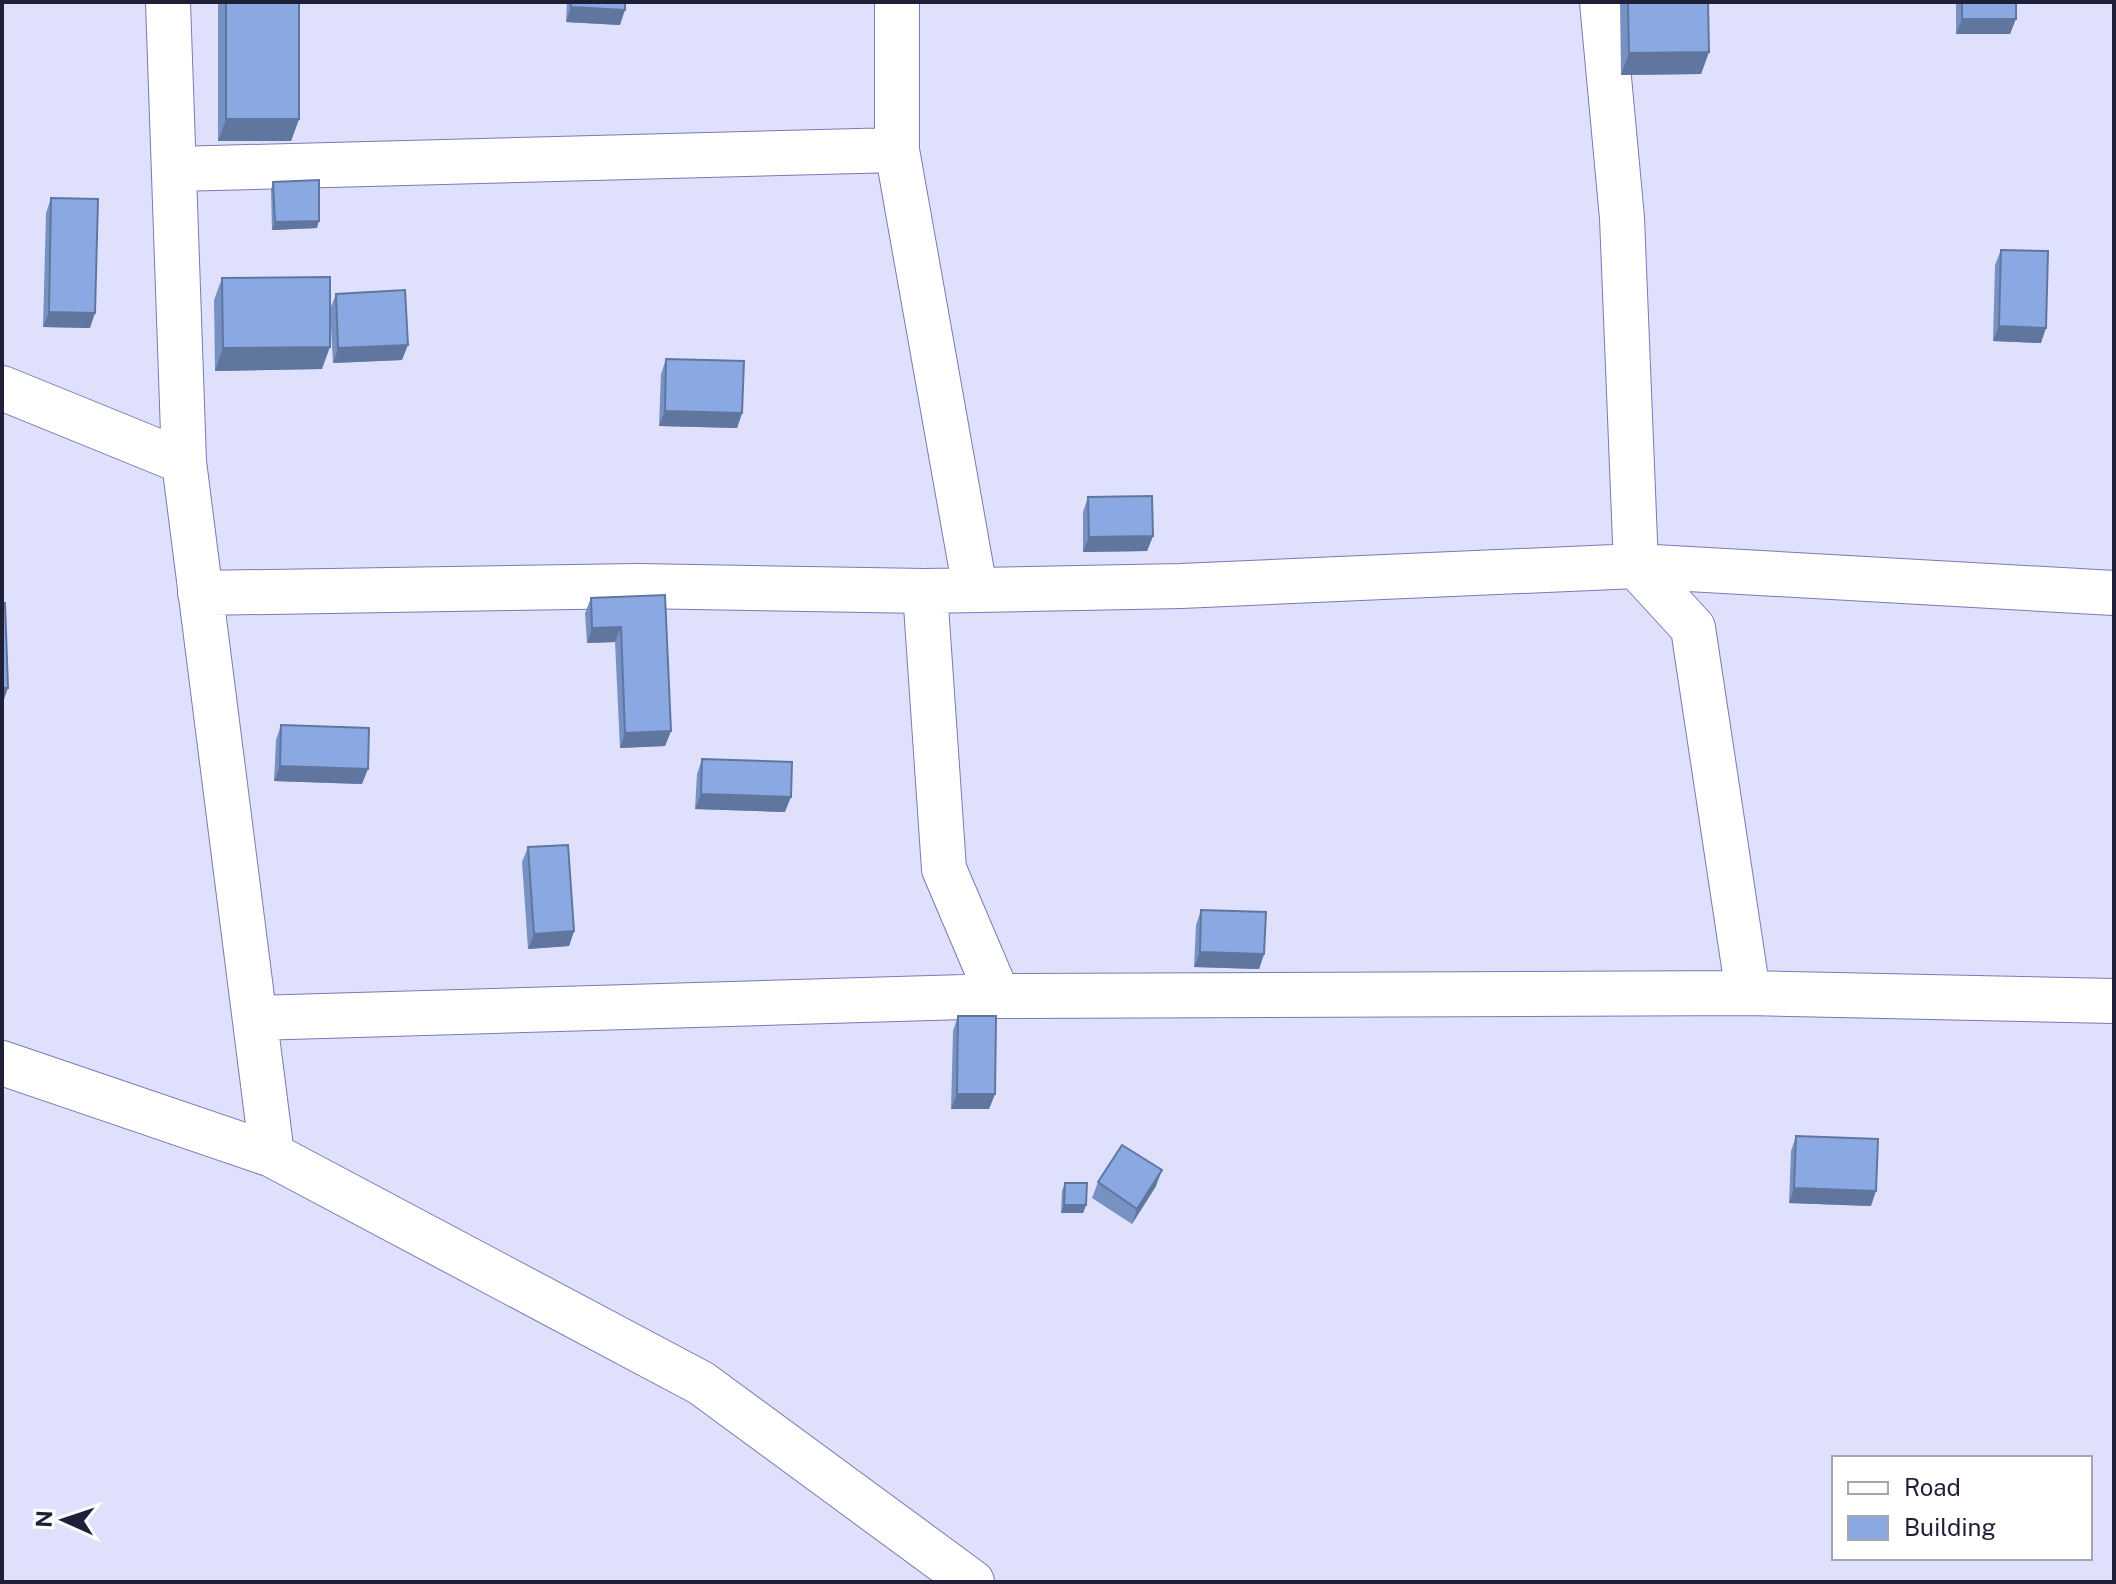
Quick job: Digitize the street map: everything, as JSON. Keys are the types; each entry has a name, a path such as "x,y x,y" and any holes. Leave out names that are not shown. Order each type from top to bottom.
{"street":[{"path":"168,2 184,462 272,1155"},
{"path":"897,2 897,150 975,589"},
{"path":"1602,2 1622,218 1636,566 1693,628 1748,993"},
{"path":"175,169 897,150"},
{"path":"2,388 184,462"},
{"path":"200,593 638,586 925,591 1181,586 1636,566 2114,593"},
{"path":"925,591 944,869 998,996"},
{"path":"255,1018 998,996 1748,993 2114,1001"},
{"path":"2,1063 272,1155 701,1383 972,1582"}],"building":[{"path":"226,2 299,2 299,119 226,119"},
{"path":"571,2 625,2 625,10 571,7"},
{"path":"1628,2 1708,2 1709,52 1629,53"},
{"path":"1962,2 2016,2 2016,19 1962,19"},
{"path":"319,180 319,221 275,222 273,182"},
{"path":"51,198 98,199 95,313 49,312"},
{"path":"2001,250 2048,251 2046,328 1999,326"},
{"path":"330,277 330,347 223,348 222,278"},
{"path":"405,290 408,345 338,348 336,294"},
{"path":"666,359 744,361 742,413 665,411"},
{"path":"1152,496 1153,536 1089,537 1088,497"},
{"path":"665,595 671,731 625,733 621,627 592,628 591,598"},
{"path":"2,603 5,603 8,688 2,688"},
{"path":"281,725 369,728 368,769 280,766"},
{"path":"702,759 792,762 791,797 701,794"},
{"path":"568,845 574,931 534,934 528,847"},
{"path":"1201,910 1266,912 1264,954 1200,952"},
{"path":"958,1016 996,1016 995,1094 957,1094"},
{"path":"1796,1136 1878,1139 1876,1191 1794,1188"},
{"path":"1122,1145 1162,1170 1137,1209 1098,1182"},
{"path":"1065,1183 1087,1183 1086,1205 1064,1205"}]}
